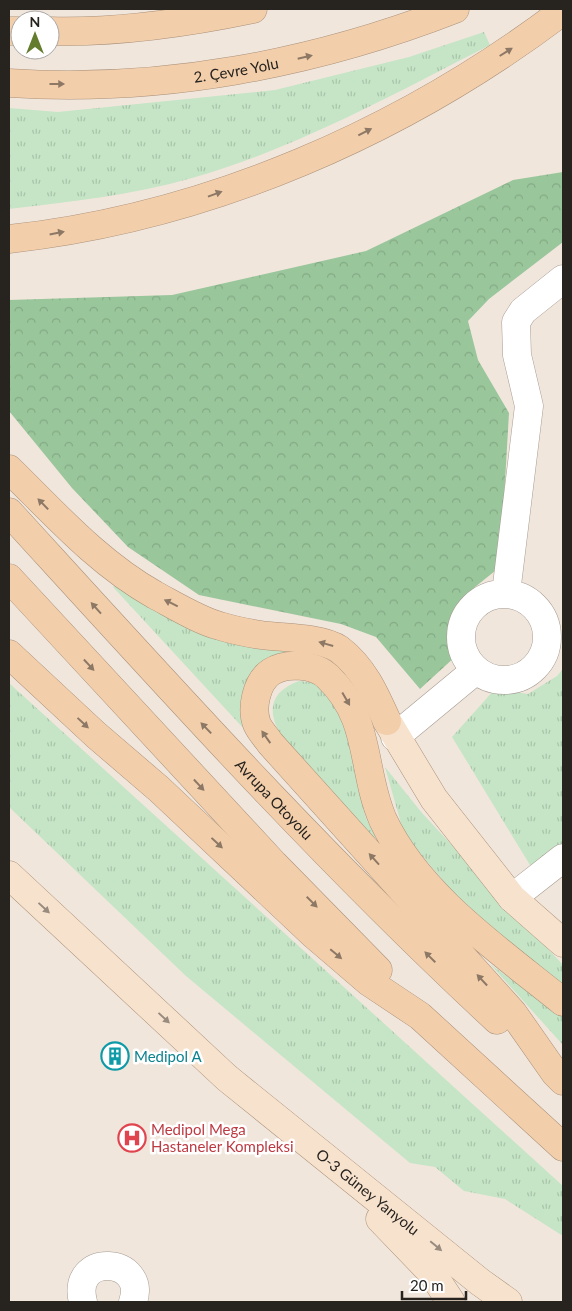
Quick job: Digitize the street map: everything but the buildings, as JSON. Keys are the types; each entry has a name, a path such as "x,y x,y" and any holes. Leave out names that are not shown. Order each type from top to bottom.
{"highway":[{"path":"60,31 115,30 158,25 253,9"},
{"name":"2. Çevre Yolu","path":"9,84 124,82 241,70 327,52 412,26 454,9"},
{"path":"9,239 84,228 193,201 336,148 434,96 522,43 563,12"},
{"path":"9,469 65,528 129,580 156,595 218,626 259,635 319,642 337,648 354,661 370,684 391,729"},
{"name":"Avrupa Otoyolu","path":"9,512 184,704 333,860 447,974 559,1077"},
{"path":"9,578 274,864 349,939 420,1016 563,1148"},
{"path":"9,654 96,735 159,789 312,934 369,982 420,1016"},
{"path":"559,1077 513,1013 270,743 257,724 254,704 260,686 270,672 291,666 311,667 326,675 336,686 355,716 365,746 376,802 383,819 404,855 443,900 478,934 563,1002"}],"main road":[{"path":"391,729 434,799 512,898 563,943"},
{"name":"O-3 Güney Yanyolu","path":"9,875 227,1078 480,1282 508,1302"},
{"path":"306,1140 343,1185 393,1232 432,1273 451,1302"}],"street":[{"path":"506,593 529,406 517,355 516,322 523,311 563,279"},
{"path":"506,593 522,597 536,606 544,620 548,636 545,652 536,667 522,676 506,680 490,678 471,664 460,644 460,628 466,614 476,602 490,595 506,593"},
{"path":"391,729 471,664"},
{"path":"512,898 563,858"},
{"path":"83,1302 81,1294 86,1277 100,1266 109,1265 126,1272 131,1279 134,1287 132,1302"}],"green space":[{"path":"484,32 490,45 344,119 231,166 147,189 78,201 9,209 9,108 58,112 275,90 409,57"},
{"path":"563,172 563,242 489,299 468,321 478,360 509,413 500,567 475,587 459,620 457,655 420,689 376,637 341,624 199,595 128,547 72,488 9,411 9,300 172,295 366,251 513,180"},
{"path":"116,584 285,647 288,654 245,730 113,587"},
{"path":"563,669 563,846 533,870 452,737 495,689 528,694 557,676"},
{"path":"299,681 319,685 331,697 339,711 351,746 365,815 376,836 372,839 280,734 273,716 274,701 283,690"},
{"path":"9,683 563,1186 563,1236 505,1199 464,1191 435,1167 410,1163 186,976 9,807"},
{"path":"385,767 422,813 563,965 563,986 465,907 404,834"},
{"path":"490,964 563,1017 563,1045"}],"place":[{"name":"Medipol A","path":"115,1056"},
{"name":"Medipol Mega Hastaneler Kompleksi","path":"132,1138"}]}
